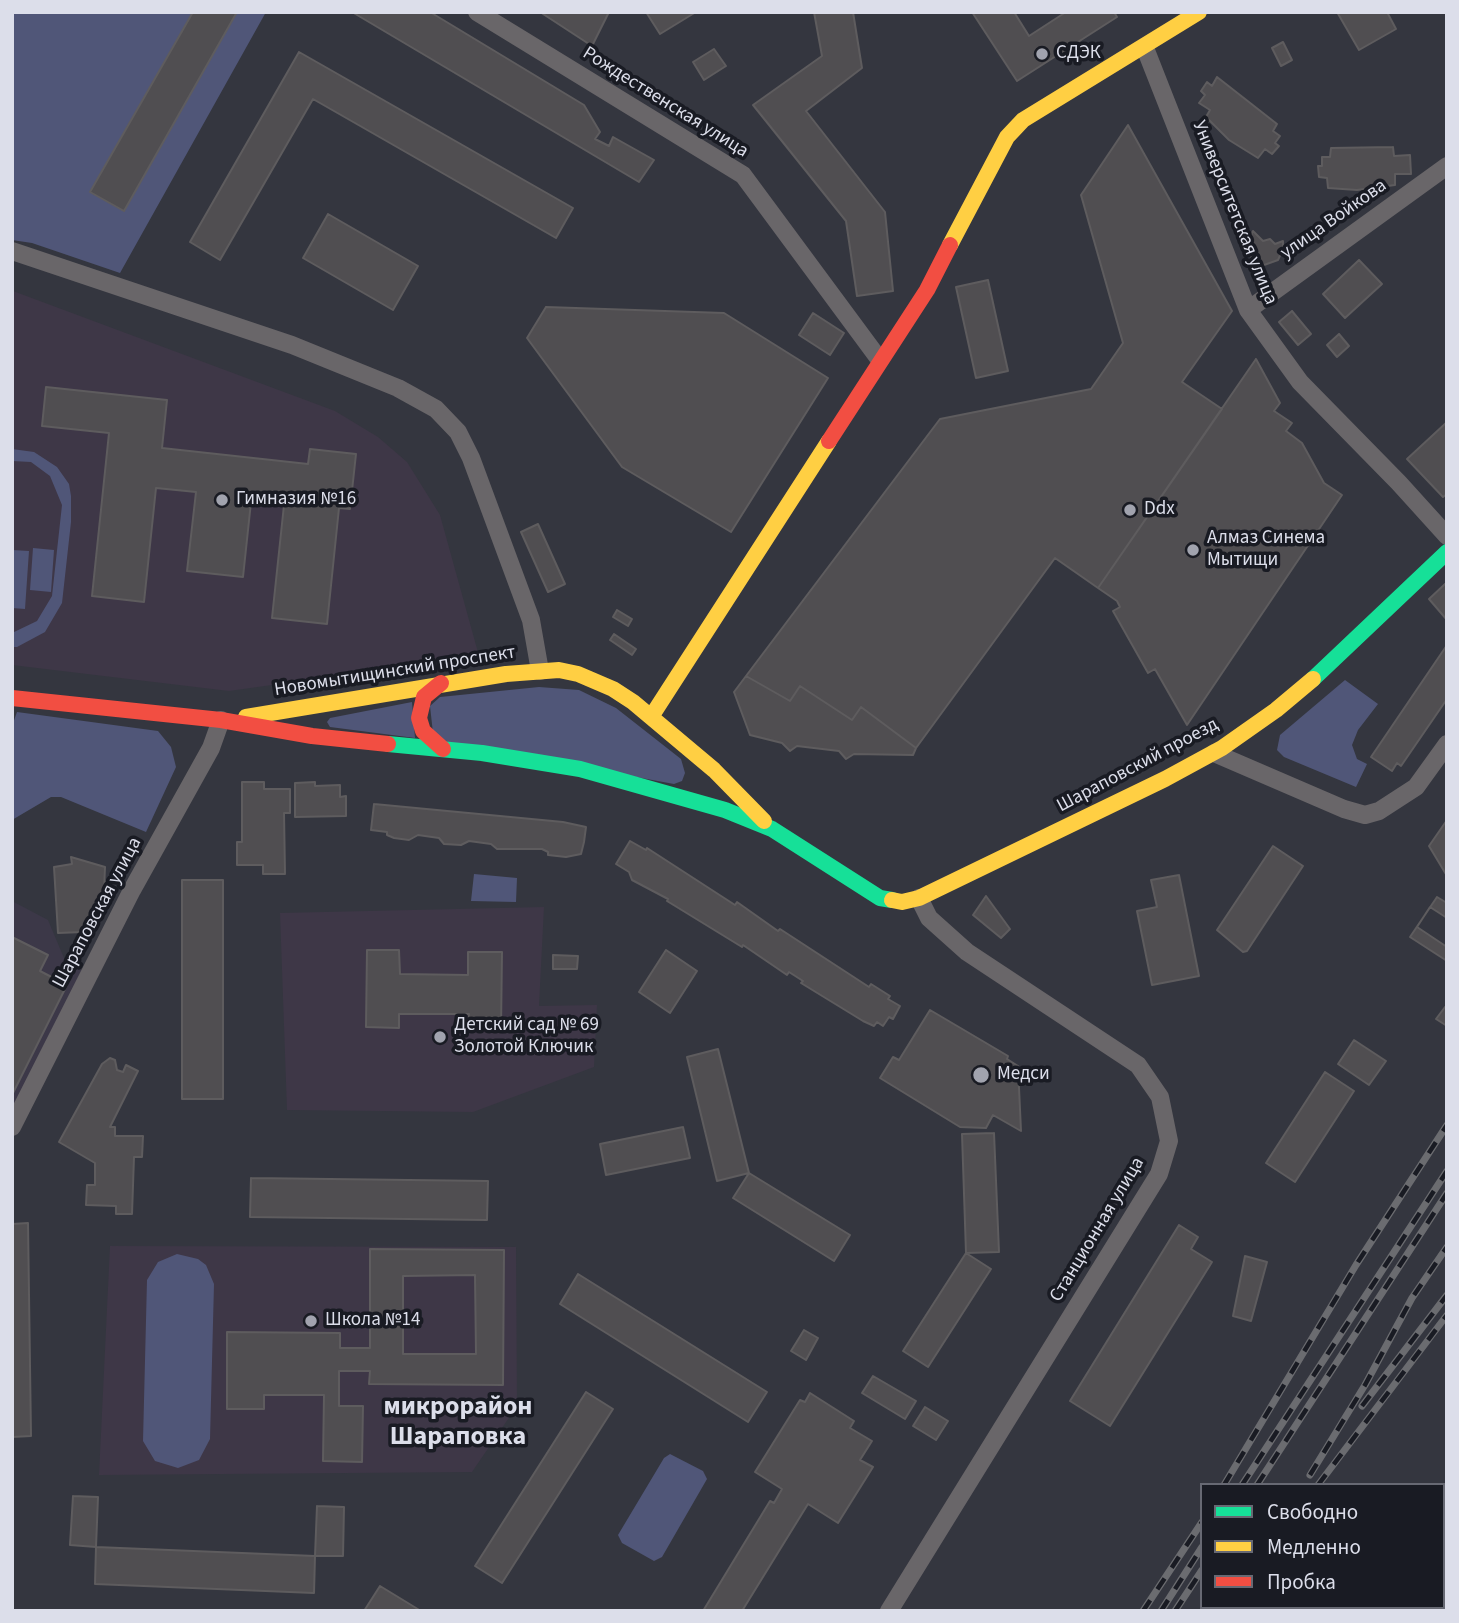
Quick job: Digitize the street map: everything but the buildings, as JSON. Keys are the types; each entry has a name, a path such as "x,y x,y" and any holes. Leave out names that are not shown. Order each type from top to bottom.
{"main road":[{"path":"652,717 879,359 927,290 1007,137 1023,120 1145,48 1199,12"},
{"name":"Шараповский проезд","path":"919,898 1214,752 1276,710 1313,679 1391,609 1447,552"},
{"name":"Новомытищинский проспект","path":"221,720 307,709 441,683 559,670 594,679 613,689 687,746 772,829 880,898 902,902 919,898"},
{"path":"441,683 424,697 419,718 423,731 443,749"},
{"name":"Новомытищинский проспект","path":"12,698 221,720 312,736 544,762 674,794 772,829"},
{"path":"674,794 686,789 693,778 692,753 687,746"}],"street":[{"name":"Рождественская улица","path":"477,12 743,175 783,234 879,359"},
{"name":"Университетская улица","path":"1145,48 1248,310 1300,382 1399,482 1447,536"},
{"name":"улица Войкова","path":"1248,310 1447,166"},
{"path":"12,251 292,345 398,388 436,410 458,432 471,458 531,621 540,671"},
{"name":"Шараповская улица","path":"12,1127 132,890 211,748 221,720"},
{"path":"1214,752 1353,813 1379,811 1407,794 1425,778 1447,744"},
{"name":"Станционная улица","path":"889,1611 1159,1174 1169,1141 1160,1097 1138,1065 967,952 929,918 919,898"}],"shaded area":[{"path":"12,12 266,12 120,273 32,243 12,240"},
{"name":"Гимназия №16","path":"13,291 335,411 378,437 407,462 440,515 479,656 229,691 12,665"},
{"path":"12,449 34,452 57,467 69,484 71,496 71,522 62,603 45,632 17,647 12,647 12,633 37,621 52,596 62,505 50,476 31,462 12,461"},
{"path":"33,548 54,550 51,592 30,590"},
{"path":"12,550 29,551 25,609 12,608"},
{"path":"1345,680 1378,704 1358,730 1352,745 1357,759 1367,764 1356,787 1284,757 1277,750 1280,735"},
{"path":"539,687 579,690 616,708 681,759 685,773 682,781 674,784 447,742 433,733 430,706 440,697"},
{"path":"412,702 415,738 330,727 327,722 330,718"},
{"path":"17,712 158,731 171,747 176,767 146,832 61,797 51,797 12,820 12,726"},
{"path":"474,874 517,878 516,902 471,901"},
{"path":"12,901 48,920 64,958 82,970 12,1110"},
{"name":"Детский сад № 69 Золотой Ключик","path":"544,907 539,1006 597,1005 594,1067 473,1112 287,1110 280,913"},
{"name":"Школа №14","path":"110,1246 516,1247 517,1406 472,1472 99,1475"},
{"path":"177,1254 198,1259 206,1265 214,1284 210,1439 199,1460 178,1468 155,1461 143,1441 147,1280 158,1262"},
{"path":"670,1454 703,1471 707,1479 662,1557 654,1561 622,1543 618,1535 664,1458"}],"railway":[{"path":"1225,1483 1356,1265 1447,1125"},
{"path":"1243,1483 1447,1171"},
{"path":"1258,1483 1447,1193"},
{"path":"1310,1475 1365,1385 1412,1298 1447,1247"},
{"path":"1362,1406 1447,1295"},
{"path":"1320,1483 1447,1315"},
{"path":"1143,1611 1200,1525"},
{"path":"1161,1611 1200,1550"},
{"path":"1175,1611 1200,1573"}],"traffic: fast":[{"path":"1313,679 1447,552"},
{"path":"388,744 482,753 580,769 725,810 772,829 880,898 892,900"}],"traffic: slow":[{"path":"950,245 1007,137 1023,120 1199,12"},
{"path":"651,717 829,441"},
{"path":"246,717 506,674 559,670 578,674 613,689 633,702 714,770 764,821"},
{"path":"892,900 902,902 919,898 1165,779 1222,748 1276,710 1313,679"}],"traffic: jam":[{"path":"829,441 927,290 950,245"},
{"path":"441,683 424,697 419,718 423,731 443,749"},
{"path":"12,698 221,720 312,736 388,744"}],"place":[{"name":"СДЭК","path":"1042,54"},
{"name":"Гимназия №16","path":"222,500"},
{"name":"Ddx","path":"1130,510"},
{"name":"Алмаз Синема Мытищи","path":"1193,550"},
{"name":"Детский сад № 69 Золотой Ключик","path":"440,1037"},
{"name":"Медси","path":"981,1075"},
{"name":"Школа №14","path":"311,1321"}],"district":[{"name":"микрорайон Шараповка","path":"458,1423"}]}
